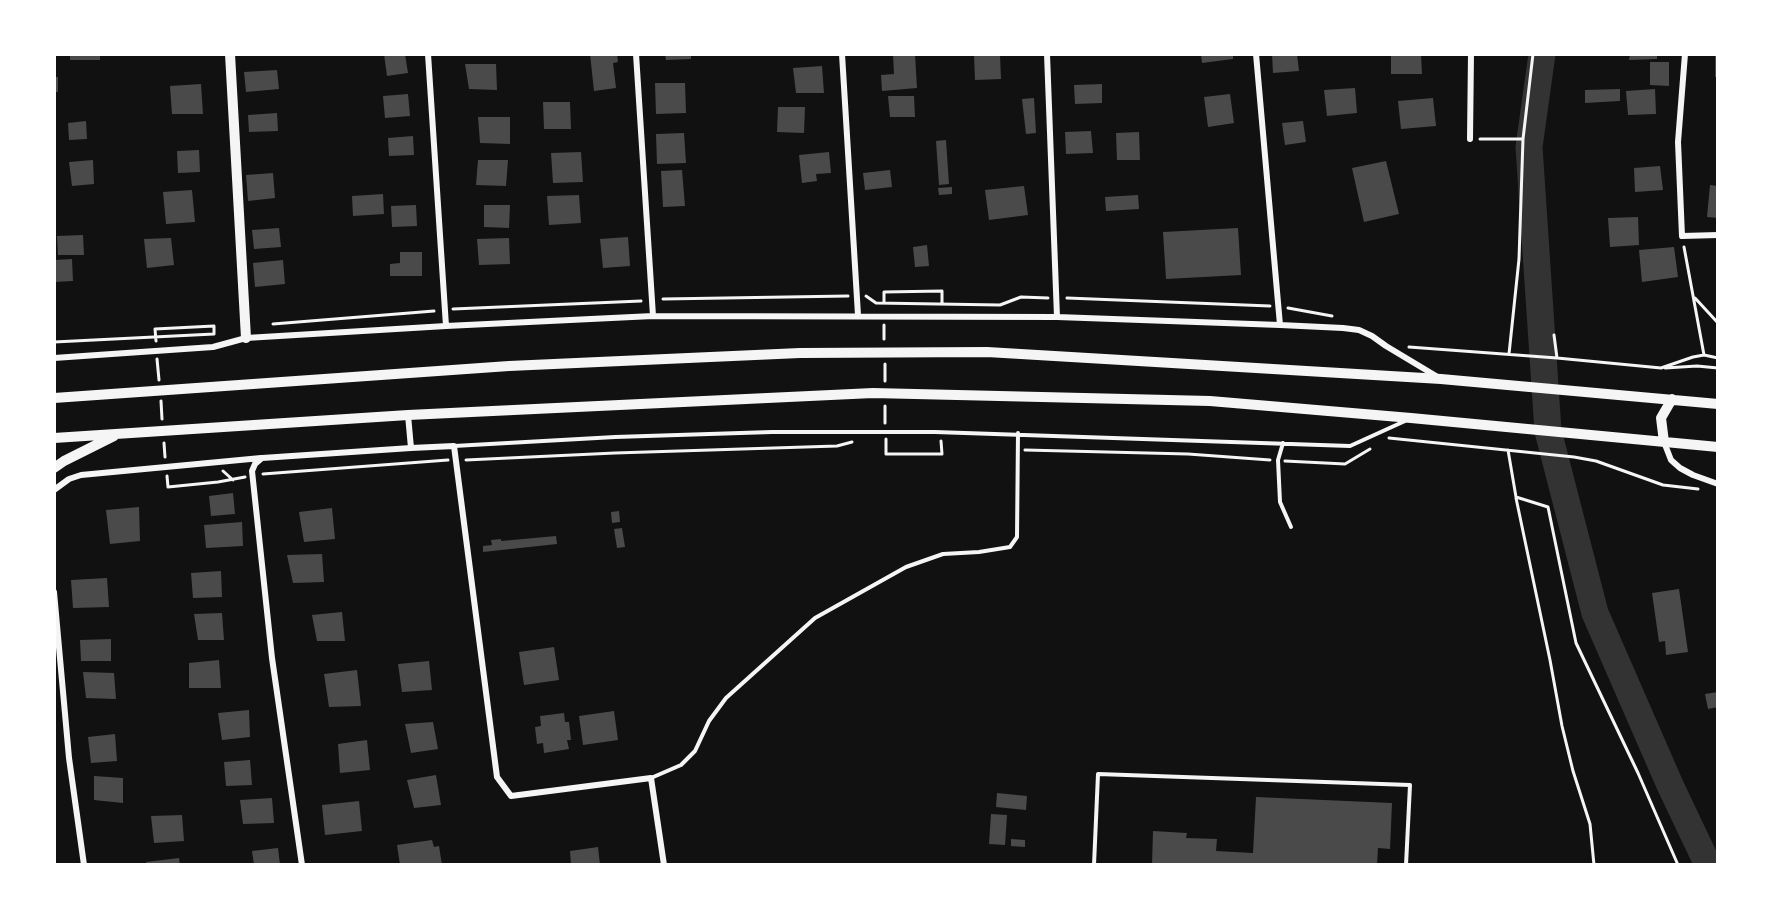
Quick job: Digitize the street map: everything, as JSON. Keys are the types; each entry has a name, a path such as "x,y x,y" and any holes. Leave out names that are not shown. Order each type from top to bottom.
{"main road":[{"path":"230,54 246,338"},
{"path":"54,398 509,366 800,353 987,352 1441,379 1718,404"},
{"path":"54,438 408,415 873,393 1210,402 1412,418 1718,447"},
{"path":"1664,442 1661,418 1672,399"},
{"path":"54,468 92,445 122,432"}],"street":[{"path":"428,54 446,326"},
{"path":"636,54 653,316"},
{"path":"842,54 858,315"},
{"path":"1047,54 1057,317"},
{"path":"1256,54 1280,325"},
{"path":"1470,139 1471,54"},
{"path":"1685,54 1678,142 1682,236 1718,235"},
{"path":"54,358 213,348 246,338 653,316 1057,317 1359,330 1441,379"},
{"path":"408,415 411,448"},
{"path":"1664,442 1671,460 1680,468 1718,484"},
{"path":"54,490 69,479 81,476 262,458 454,446 497,777 511,796 651,778 664,865"},
{"path":"262,458 255,464 252,475 272,658 302,865"},
{"path":"54,592 69,758 84,865"}],"lane":[{"path":"454,446 615,437 772,432 935,432 1350,446 1412,418"},
{"path":"651,778 681,765 695,751 709,721 726,698 815,618 906,567 943,554 1010,547 1017,537 1018,433"},
{"path":"1283,444 1278,460 1280,502 1291,527"},
{"path":"1094,865 1098,774 1410,785 1406,865"}],"path":[{"path":"1533,54 1523,139 1519,259 1509,354 1660,368 1697,366 1718,368"},
{"path":"1470,139 1523,139"},
{"path":"1682,236 1704,356"},
{"path":"884,304 884,292 942,291 942,304"},
{"path":"1694,297 1718,323"},
{"path":"884,316 884,339"},
{"path":"156,341 155,329 214,326 214,334"},
{"path":"1554,335 1557,358"},
{"path":"157,352 159,386"},
{"path":"1660,368 1693,357 1718,358"},
{"path":"885,363 885,390"},
{"path":"160,397 162,420"},
{"path":"885,401 886,454 942,454 941,441"},
{"path":"167,476 168,488 233,480 252,475 334,468 615,453 837,446 855,441"},
{"path":"164,442 166,465"},
{"path":"1594,865 1590,824 1562,726 1508,450 1596,461 1663,485 1707,490"},
{"path":"1516,498 1548,507 1576,643 1678,865"}],"building":[{"path":"70,54 100,54 100,60 70,60"},
{"path":"384,54 405,54 408,73 387,76"},
{"path":"590,54 617,54 618,62 613,63 616,88 594,91"},
{"path":"665,54 691,54 691,59 666,60"},
{"path":"893,54 915,54 917,88 882,91 881,75 894,74"},
{"path":"1201,54 1233,54 1233,59 1202,63"},
{"path":"1272,54 1297,54 1299,71 1273,73"},
{"path":"1391,54 1421,54 1422,74 1391,74"},
{"path":"1630,54 1657,54 1657,59 1629,60"},
{"path":"1715,54 1718,54 1718,77 1715,77"},
{"path":"974,55 1000,55 1001,79 975,80"},
{"path":"1650,62 1669,62 1669,86 1650,85"},
{"path":"465,64 496,64 497,90 469,89"},
{"path":"822,66 824,93 796,93 793,68"},
{"path":"277,70 279,89 246,92 244,72"},
{"path":"54,77 58,77 58,92 54,92"},
{"path":"655,83 685,83 686,113 656,114"},
{"path":"201,84 203,114 172,114 170,86"},
{"path":"1102,84 1102,103 1075,104 1074,85"},
{"path":"1355,88 1357,113 1327,116 1324,90"},
{"path":"1620,89 1620,101 1585,103 1585,90"},
{"path":"1655,89 1656,114 1628,115 1626,91"},
{"path":"408,94 410,116 385,118 383,96"},
{"path":"1230,94 1234,123 1208,127 1204,97"},
{"path":"888,96 914,96 915,117 890,117"},
{"path":"1034,98 1036,133 1026,134 1022,99"},
{"path":"1433,98 1436,126 1401,129 1398,101"},
{"path":"543,102 570,102 571,129 544,129"},
{"path":"778,107 805,107 804,133 777,132"},
{"path":"277,113 278,131 249,132 248,115"},
{"path":"478,117 510,117 510,144 480,143"},
{"path":"86,121 87,139 69,140 68,123"},
{"path":"1303,121 1306,142 1285,145 1282,123"},
{"path":"1091,131 1093,153 1066,154 1065,132"},
{"path":"1139,132 1140,160 1117,160 1116,133"},
{"path":"684,133 686,163 657,164 656,134"},
{"path":"413,136 414,155 389,156 388,138"},
{"path":"946,140 949,184 939,185 936,141"},
{"path":"199,150 200,172 178,173 177,151"},
{"path":"581,152 583,182 553,183 551,153"},
{"path":"829,152 831,173 816,174 817,181 802,183 799,155"},
{"path":"93,160 94,184 72,186 69,162"},
{"path":"478,160 508,160 506,186 476,185"},
{"path":"1386,161 1399,214 1364,222 1352,168"},
{"path":"1660,166 1663,190 1635,192 1634,168"},
{"path":"682,170 685,206 663,207 661,171"},
{"path":"890,170 892,187 865,190 863,173"},
{"path":"273,173 275,198 248,201 246,175"},
{"path":"1710,185 1718,186 1718,218 1707,217"},
{"path":"1024,186 1028,215 989,220 985,190"},
{"path":"952,187 952,194 939,195 938,188"},
{"path":"192,190 195,222 166,224 163,192"},
{"path":"383,194 384,214 353,216 352,196"},
{"path":"579,195 581,223 549,225 547,196"},
{"path":"1138,195 1139,209 1106,211 1105,197"},
{"path":"416,205 417,226 392,227 391,206"},
{"path":"484,205 510,205 509,228 484,227"},
{"path":"1638,217 1639,245 1610,247 1608,218"},
{"path":"279,228 281,247 254,249 252,230"},
{"path":"1238,228 1241,275 1166,279 1163,232"},
{"path":"83,235 84,255 58,255 57,236"},
{"path":"628,237 630,266 603,268 600,239"},
{"path":"171,238 174,265 147,268 144,239"},
{"path":"509,238 510,264 479,265 477,239"},
{"path":"927,245 929,266 915,267 913,247"},
{"path":"1674,247 1678,277 1642,282 1639,250"},
{"path":"400,252 422,252 422,276 390,276 390,264 400,263"},
{"path":"72,259 73,281 54,282 54,260"},
{"path":"283,260 285,284 255,287 253,263"},
{"path":"233,493 235,514 211,516 209,496"},
{"path":"139,507 140,541 110,544 106,510"},
{"path":"332,508 335,539 304,542 299,512"},
{"path":"619,511 620,522 612,523 611,512"},
{"path":"242,522 243,546 206,548 204,525"},
{"path":"622,528 625,547 617,548 614,529"},
{"path":"556,536 557,544 483,552 483,546 492,545 491,540"},
{"path":"322,554 324,582 293,583 287,555"},
{"path":"221,571 222,597 193,598 191,573"},
{"path":"107,578 109,607 73,608 71,580"},
{"path":"1679,589 1688,652 1666,655 1665,641 1659,642 1652,593"},
{"path":"342,612 345,641 317,641 312,615"},
{"path":"222,613 224,640 198,640 194,614"},
{"path":"111,639 111,661 81,661 80,640"},
{"path":"554,647 559,680 524,685 519,652"},
{"path":"219,660 221,688 189,688 189,663"},
{"path":"429,661 432,690 402,692 398,664"},
{"path":"357,670 361,706 329,707 324,674"},
{"path":"83,672 114,673 116,699 86,698"},
{"path":"1718,692 1718,707 1708,709 1705,694"},
{"path":"249,710 250,737 222,740 218,713"},
{"path":"614,711 618,740 583,745 579,716"},
{"path":"564,713 565,722 569,722 571,740 567,740 569,749 544,753 543,743 537,744 535,727 541,726 540,716"},
{"path":"433,722 438,749 411,753 405,724"},
{"path":"115,734 117,761 91,763 88,737"},
{"path":"367,740 370,770 340,773 338,744"},
{"path":"250,760 252,785 226,786 224,762"},
{"path":"436,775 441,805 414,808 407,780"},
{"path":"94,776 123,778 123,803 94,800"},
{"path":"997,793 1027,796 1026,810 996,807"},
{"path":"1256,797 1392,803 1390,849 1378,848 1377,865 1152,865 1153,831 1187,833 1186,838 1217,839 1216,851 1253,853"},
{"path":"272,798 274,823 243,824 240,800"},
{"path":"359,801 362,831 325,835 322,805"},
{"path":"991,814 1007,815 1005,845 989,844"},
{"path":"182,815 184,841 154,843 151,816"},
{"path":"1011,839 1025,840 1025,847 1011,846"},
{"path":"432,840 434,847 439,846 442,865 400,865 397,845"},
{"path":"598,847 600,865 571,865 570,851"},
{"path":"278,848 280,865 254,865 252,851"},
{"path":"179,858 180,865 147,865 146,862"}],"waterway":[{"path":"1542,54 1529,147 1548,431 1595,613 1670,785 1708,865"}]}
